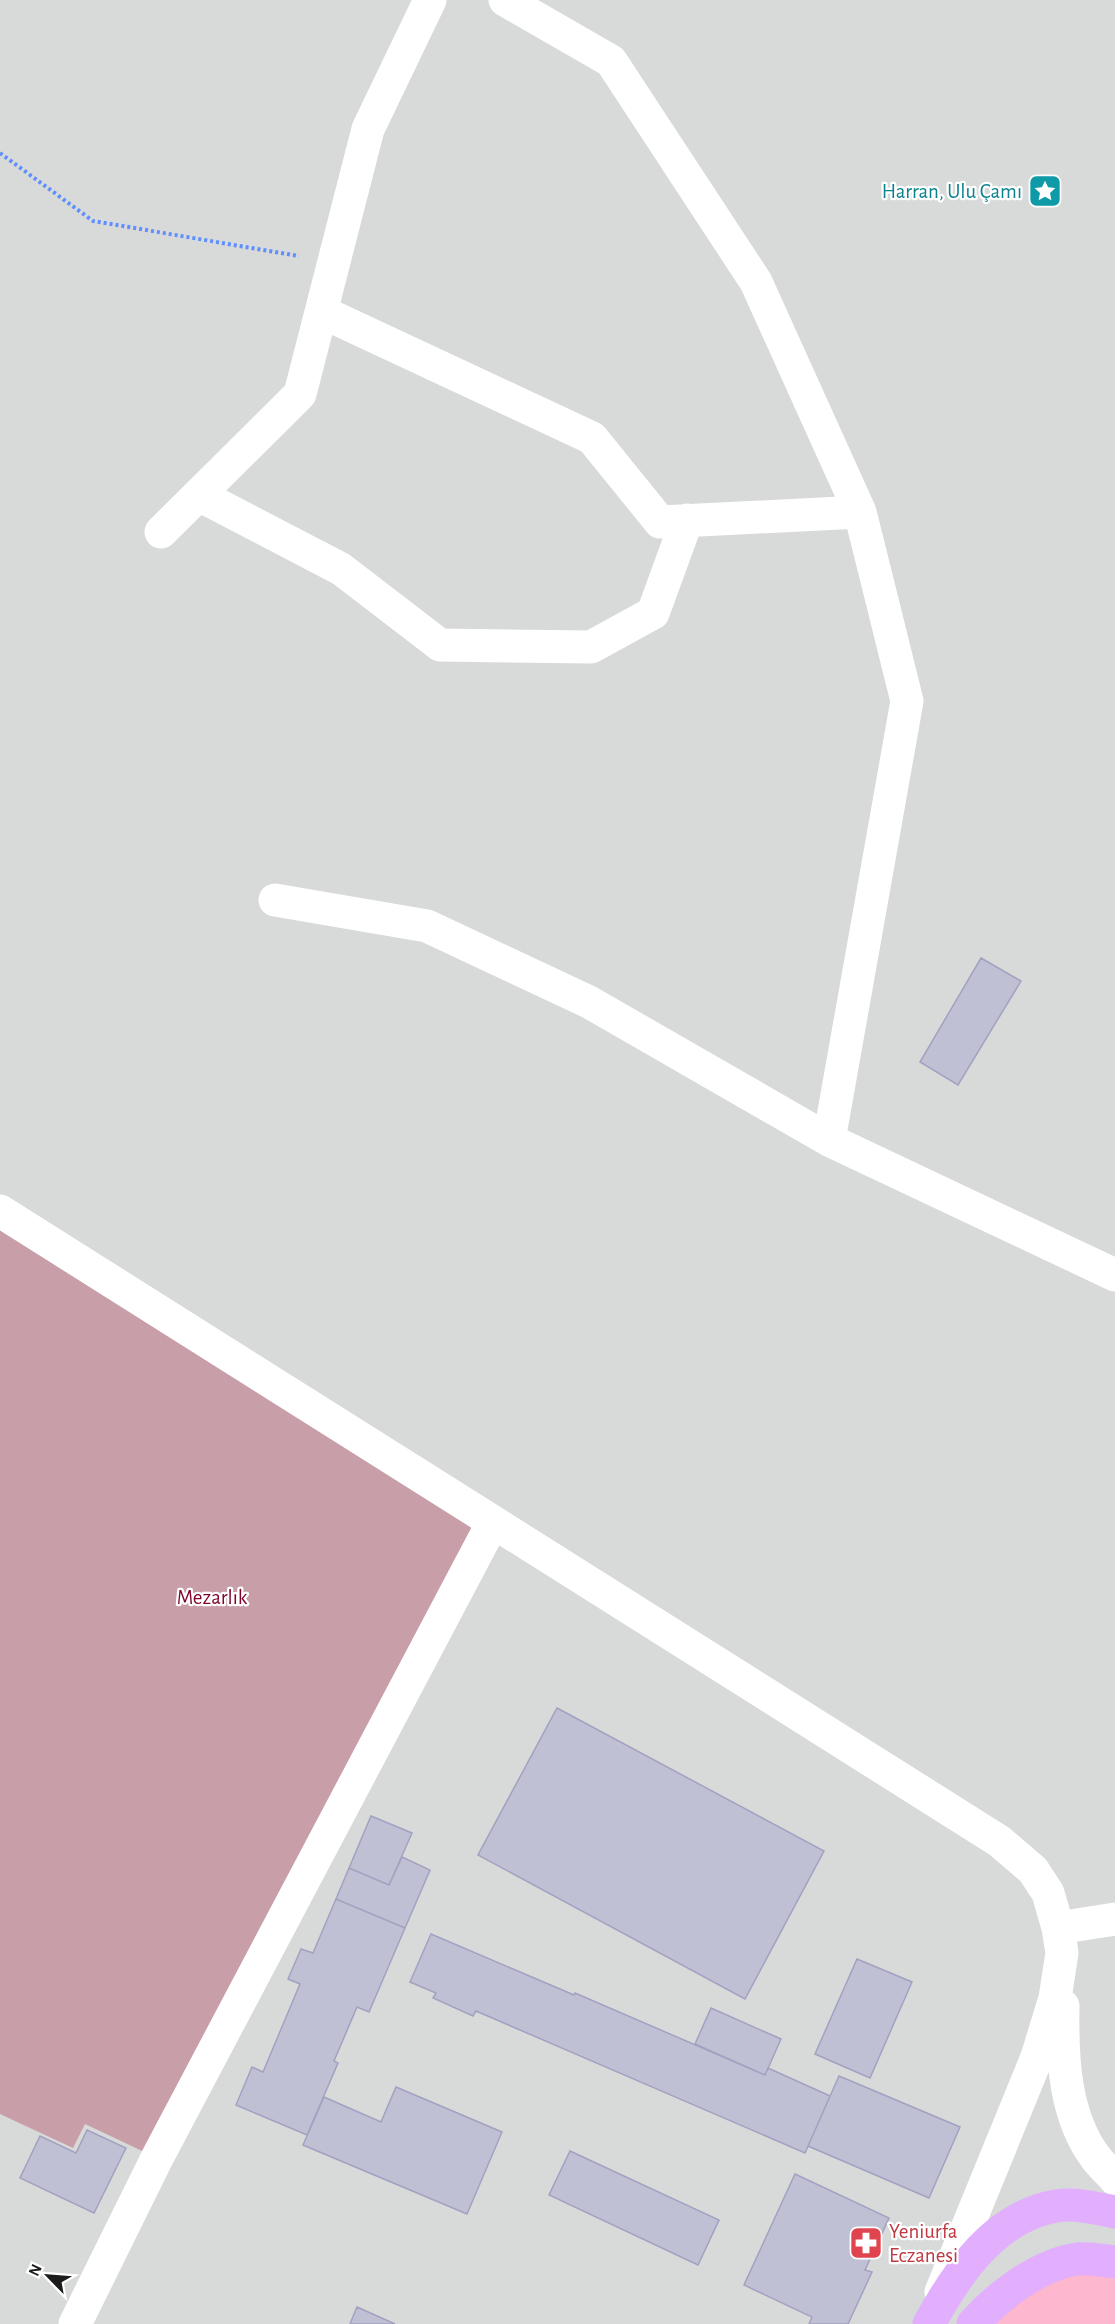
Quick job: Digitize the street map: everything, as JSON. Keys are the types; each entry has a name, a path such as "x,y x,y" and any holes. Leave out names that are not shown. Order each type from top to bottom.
{"main road":[{"path":"929,2324 950,2285 971,2259 1016,2221 1057,2206 1085,2206 1115,2212"},
{"path":"973,2324 995,2300 1018,2284 1051,2267 1078,2259 1115,2262"}],"street":[{"path":"161,532 300,394 368,129 430,0"},
{"path":"505,0 611,61 756,282 860,512 908,701 829,1140"},
{"path":"322,312 592,438 660,522 860,512"},
{"path":"199,495 341,569 440,645 591,647 653,613 687,520"},
{"path":"275,900 427,927 589,1002 829,1140 1115,1275"},
{"path":"0,1211 999,1841 1033,1870 1048,1893 1060,1941 1062,2044 1067,2083 1076,2121 1095,2157 1115,2179"},
{"path":"75,2324 157,2158 493,1522"},
{"path":"1060,1941 1115,1919"},
{"path":"929,2324 1037,2057 1055,1998 1060,1941"}],"path":[{"path":"0,153 93,221 334,262"}],"shaded area":[{"path":"0,0 1115,0 1115,2324 0,2324"},
{"path":"1115,2262 1115,2324 973,2324 995,2300"}],"green space":[{"name":"Mezarlık","path":"0,1211 493,1522 157,2158 85,2124 73,2148 0,2114"}],"building":[{"path":"981,958 1021,981 958,1085 920,1062"},
{"path":"557,1708 824,1851 745,1999 478,1855"},
{"path":"371,1816 412,1833 389,1885 349,1868"},
{"path":"402,1857 430,1870 405,1928 336,1899 349,1868 389,1885"},
{"path":"336,1899 405,1928 369,2012 357,2007 334,2061 338,2063 307,2135 236,2105 252,2067 263,2072 300,1984 288,1979 301,1949 313,1953"},
{"path":"431,1934 765,2075 768,2068 830,2096 805,2153 476,2011 473,2016 433,1998 436,1993 410,1982"},
{"path":"857,1959 912,1982 870,2078 815,2054"},
{"path":"711,2008 781,2039 765,2075 695,2044"},
{"path":"839,2076 960,2127 929,2198 808,2146"},
{"path":"396,2087 502,2132 467,2214 303,2145 324,2097 381,2122"},
{"path":"87,2130 126,2148 94,2213 20,2178 40,2136 76,2153"},
{"path":"570,2151 719,2220 698,2265 549,2195"},
{"path":"795,2174 889,2218 865,2270 872,2272 848,2324 809,2324 812,2317 744,2285"},
{"path":"357,2307 395,2324 350,2324"}],"place":[{"name":"Harran, Ulu Çamı","path":"1045,191"},
{"name":"Yeniurfa Eczanesi","path":"866,2243"}]}
